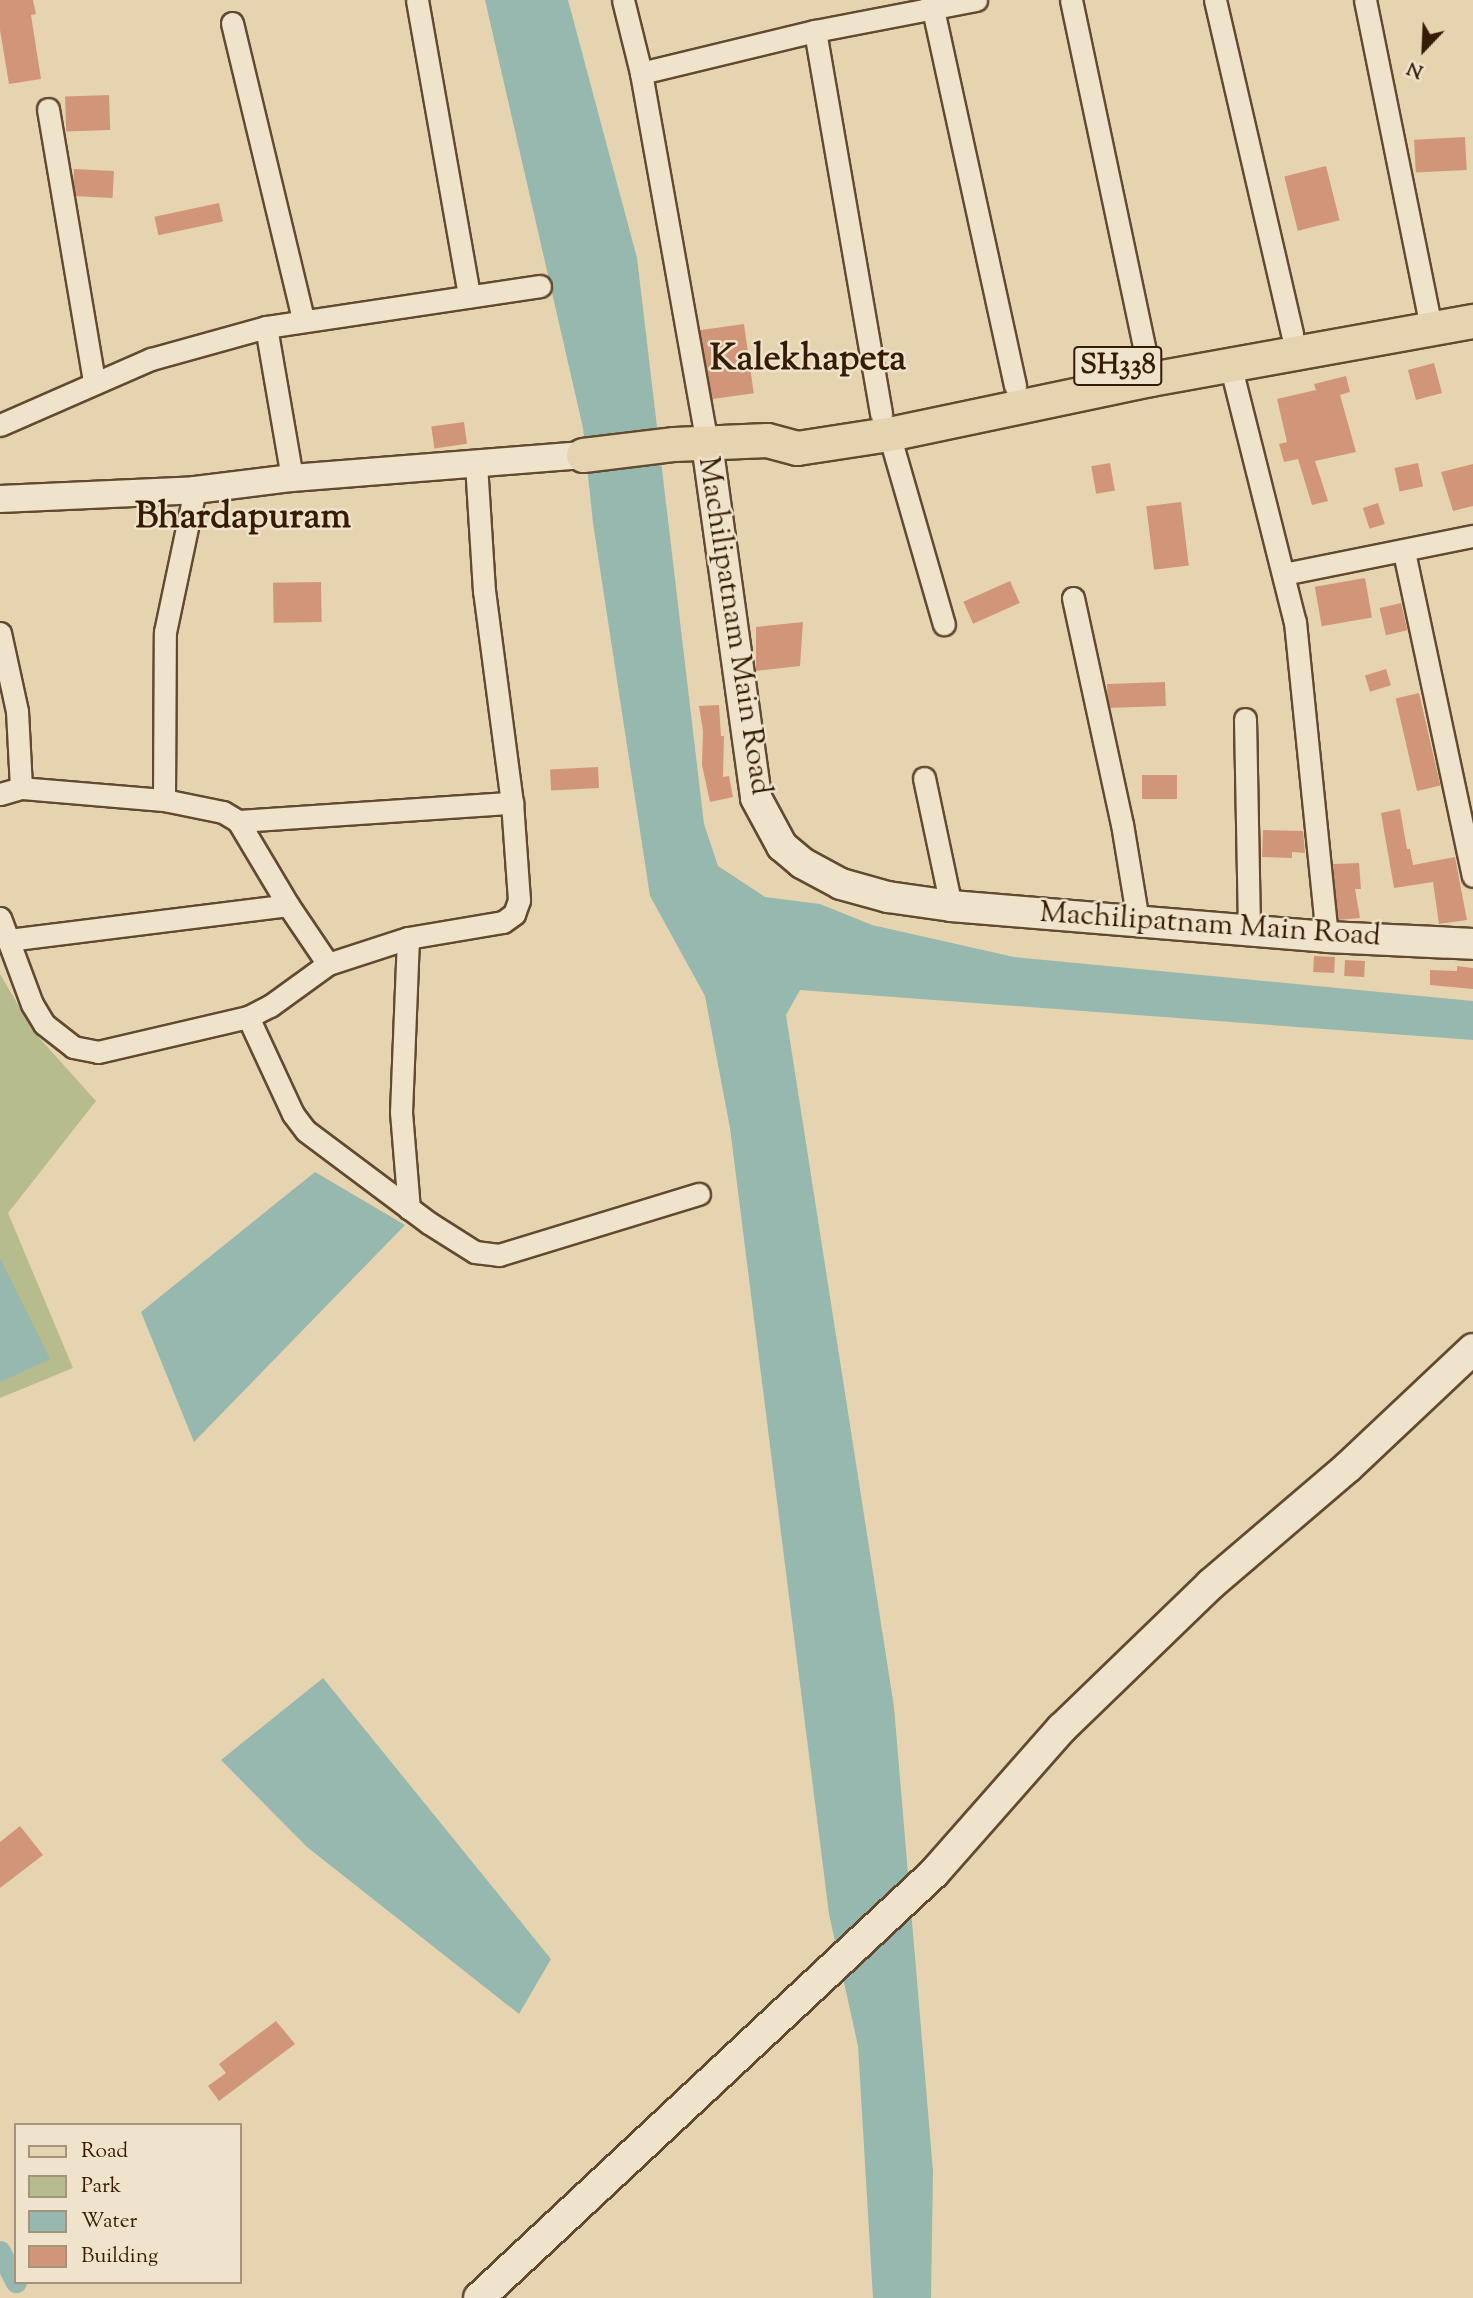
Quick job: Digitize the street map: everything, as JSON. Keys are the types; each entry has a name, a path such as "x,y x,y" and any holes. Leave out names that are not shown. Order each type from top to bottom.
{"main road":[{"name":"SH338","path":"885,424 1015,386 1292,334 1473,304"},
{"name":"SH338","path":"707,443 767,440 791,428 885,424 1019,404 1473,321"},
{"name":"Machilipatnam Main Road","path":"583,455 674,444 707,443 756,798 782,846 812,869 841,884 888,897 951,905 1327,937 1473,944"},
{"path":"479,2298 934,1872 1079,1711 1211,1584 1348,1467 1473,1349"}],"street":[{"path":"417,0 469,296"},
{"path":"623,0 641,73 707,443"},
{"path":"641,73 932,4 976,0"},
{"path":"1071,0 1147,360"},
{"path":"1215,0 1292,334"},
{"path":"1365,0 1428,312"},
{"path":"932,4 1015,386"},
{"path":"232,23 303,319"},
{"path":"815,31 885,424 944,624"},
{"path":"48,108 94,382"},
{"path":"0,425 151,359 266,327 303,319 540,286"},
{"path":"266,327 292,478"},
{"path":"1230,364 1284,574 1302,671 1327,937"},
{"name":"Machilipatnam Main Road","path":"0,499 195,490 292,478 583,455"},
{"path":"0,918 32,1003 44,1024 58,1038 73,1047 98,1052 248,1017 270,1006 328,964 408,938 503,922 514,914 519,900 512,803 484,591 475,463"},
{"path":"163,800 165,632 195,490"},
{"path":"1284,574 1473,536"},
{"path":"1404,552 1473,876"},
{"path":"1073,598 1122,824 1138,921"},
{"path":"0,633 17,711 10,791 163,800 223,812 238,821 288,905 328,964"},
{"path":"1245,719 1249,929"},
{"path":"924,778 951,905"},
{"path":"238,821 512,803"},
{"path":"8,940 288,905"},
{"path":"408,938 401,1112 409,1209"},
{"path":"248,1017 293,1114 306,1131 409,1209 475,1252 499,1255 699,1194"}],"green space":[{"path":"0,974 34,1032 96,1101 8,1213 73,1368 0,1398"}],"water":[{"path":"485,0 568,0 637,258 704,824 718,866 765,897 820,904 872,925 1014,957 1473,1001 1473,1040 800,990 786,1015 894,1707 933,2171 931,2298 873,2298 858,2046 829,1914 730,1128 705,996 650,896 593,523 583,428"},
{"path":"315,1172 405,1225 194,1442 141,1312"},
{"path":"0,1258 50,1359 0,1382"},
{"path":"323,1678 551,1959 519,2014 307,1847 221,1760"}],"building":[{"path":"0,0 33,0 36,14 31,15 41,79 9,84 0,30"},
{"path":"109,95 110,130 66,132 65,97"},
{"path":"1465,137 1467,170 1416,173 1414,140"},
{"path":"1326,166 1340,220 1298,231 1284,176"},
{"path":"74,169 114,171 113,198 73,196"},
{"path":"219,203 223,222 158,235 154,217"},
{"path":"744,324 754,393 709,400 699,330"},
{"path":"1434,363 1442,393 1416,400 1408,370"},
{"path":"1346,376 1350,392 1340,395 1356,452 1315,461 1328,501 1312,505 1298,459 1284,462 1279,444 1287,442 1277,399 1316,390 1314,384"},
{"path":"464,422 467,444 434,448 431,427"},
{"path":"1110,463 1115,491 1096,494 1091,466"},
{"path":"1418,463 1423,486 1400,491 1395,468"},
{"path":"1473,464 1473,506 1453,511 1441,472"},
{"path":"1181,502 1189,566 1154,570 1146,506"},
{"path":"1378,503 1385,524 1370,529 1363,508"},
{"path":"1365,578 1372,617 1322,626 1315,587"},
{"path":"1010,581 1020,603 973,624 963,602"},
{"path":"321,582 322,622 274,623 273,583"},
{"path":"1401,603 1407,630 1386,635 1380,608"},
{"path":"803,622 800,666 756,671 756,627"},
{"path":"1386,669 1391,685 1370,692 1365,675"},
{"path":"1165,682 1166,706 1108,708 1107,684"},
{"path":"1419,693 1440,786 1417,791 1396,698"},
{"path":"719,705 721,736 724,736 723,777 729,776 733,797 710,802 702,765 703,731 699,706"},
{"path":"598,767 599,788 551,790 550,770"},
{"path":"1142,775 1177,775 1177,799 1142,799"},
{"path":"1400,809 1407,849 1410,849 1413,865 1455,857 1467,920 1439,924 1433,882 1394,888 1381,813"},
{"path":"1263,830 1303,831 1305,853 1292,852 1292,858 1262,857"},
{"path":"1359,863 1361,889 1355,889 1360,918 1338,920 1333,864"},
{"path":"1314,956 1335,957 1334,973 1313,972"},
{"path":"1345,960 1365,961 1364,977 1344,976"},
{"path":"1457,966 1473,968 1473,989 1430,985 1430,970 1457,971"},
{"path":"20,1826 43,1855 0,1888 0,1842"},
{"path":"276,2021 295,2044 219,2101 208,2086 226,2073 219,2064"}],"waterway":[{"path":"0,2251 14,2278"}],"district":[{"name":"Kalekhapeta","path":"808,360"},
{"name":"Bhardapuram","path":"243,518"}]}
